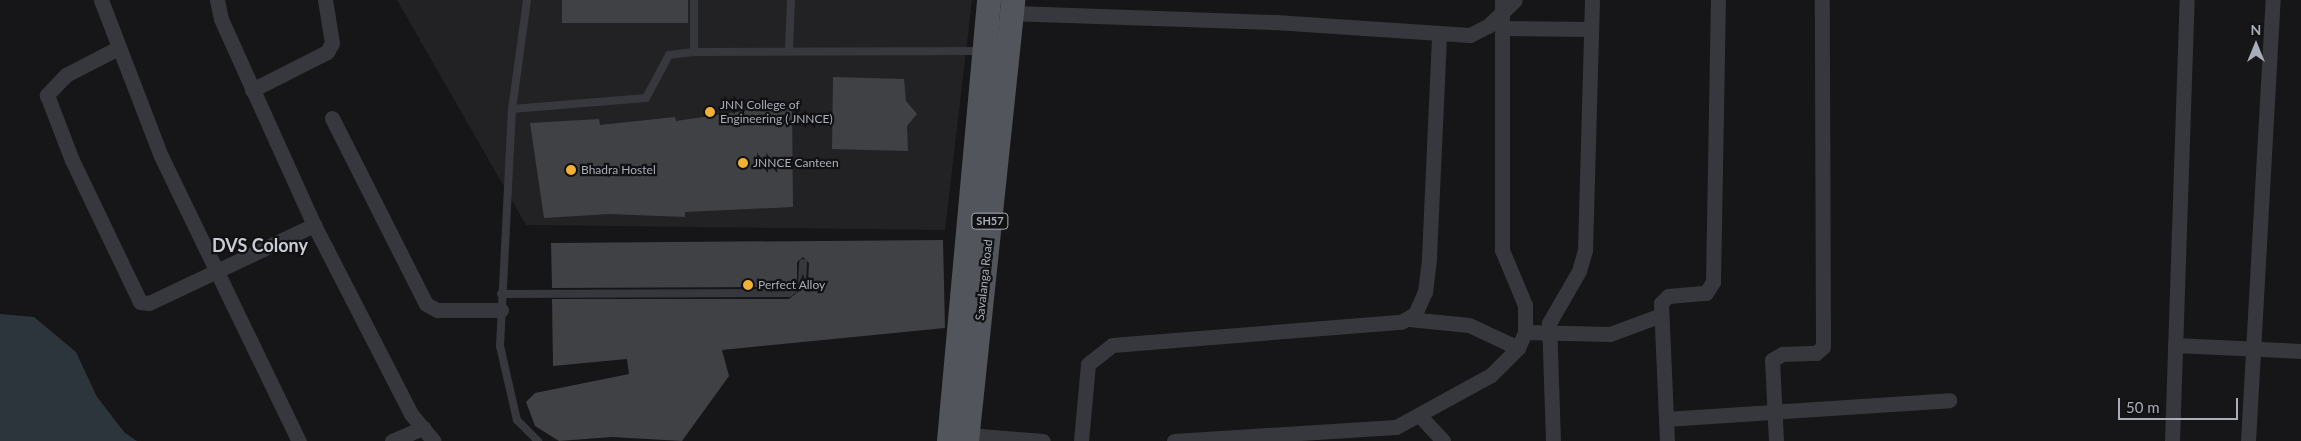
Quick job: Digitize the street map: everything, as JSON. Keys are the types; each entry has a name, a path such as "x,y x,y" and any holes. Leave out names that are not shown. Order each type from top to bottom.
{"main road":[{"name":"Savalanga Road","path":"961,439 989,0"},
{"name":"Savalanga Road","path":"961,439 1012,7"}],"street":[{"path":"101,0 161,156 220,270 299,441"},
{"path":"217,0 252,90 314,224 422,428 434,441"},
{"path":"252,90 328,52 332,43 325,0"},
{"path":"1012,7 1470,35 1501,13 1514,0"},
{"path":"1553,441 1548,331 1551,316 1578,271 1585,250 1592,0"},
{"path":"1667,441 1661,315 1664,299 1706,293 1713,282 1718,0"},
{"path":"1776,441 1772,360 1782,354 1816,352 1823,347 1822,0"},
{"path":"2172,441 2187,0"},
{"path":"2248,441 2273,0"},
{"path":"1501,13 1591,29"},
{"path":"1174,441 1382,430 1420,416 1492,375 1518,348 1525,332 1525,305 1502,250 1501,13"},
{"path":"1409,319 1422,303 1429,257 1439,34"},
{"path":"118,48 66,74 48,95 72,160 140,302 149,303 314,224"},
{"path":"332,118 426,304 437,310 501,310"},
{"path":"1525,332 1548,331 1610,334 1661,315"},
{"path":"1081,441 1088,364 1112,345 1409,319 1469,325 1518,348"},
{"path":"2176,345 2254,347 2301,351"},
{"path":"1666,419 1950,400"},
{"path":"1420,416 1443,441"},
{"path":"392,441 422,428"},
{"path":"961,439 1043,441"}],"lane":[{"path":"527,0 512,110 501,294 500,346 509,392 517,420 538,441"},
{"path":"694,0 694,52"},
{"path":"789,50 790,0"},
{"path":"512,110 646,98 669,55 694,52 789,50 985,51"},
{"path":"501,294 789,293 802,284 803,263"}],"shaded area":[{"name":"JNN College of Engineering ( JNNCE)","path":"397,0 972,0 945,230 526,225"},
{"path":"0,314 34,317 76,352 97,397 125,433 137,441 0,441"}],"building":[{"path":"562,0 688,0 688,23 562,23"},
{"path":"833,77 904,79 906,101 917,114 907,126 908,151 832,149"},
{"path":"792,104 793,207 685,212 685,217 609,214 544,218 530,123 599,119 600,125 675,117 676,121"},
{"name":"Perfect Alloy","path":"943,240 945,328 722,350 729,376 682,441 612,437 559,441 535,426 526,402 535,393 629,374 627,359 553,366 552,299 789,299 808,284 809,263 803,257 797,262 797,281 787,287 552,288 551,243"}],"place":[{"name":"JNN College of Engineering ( JNNCE)","path":"710,112"},
{"name":"JNNCE Canteen","path":"743,163"},
{"name":"Bhadra Hostel","path":"571,170"},
{"name":"Perfect Alloy","path":"748,285"}],"district":[{"name":"DVS Colony","path":"260,245"}]}
